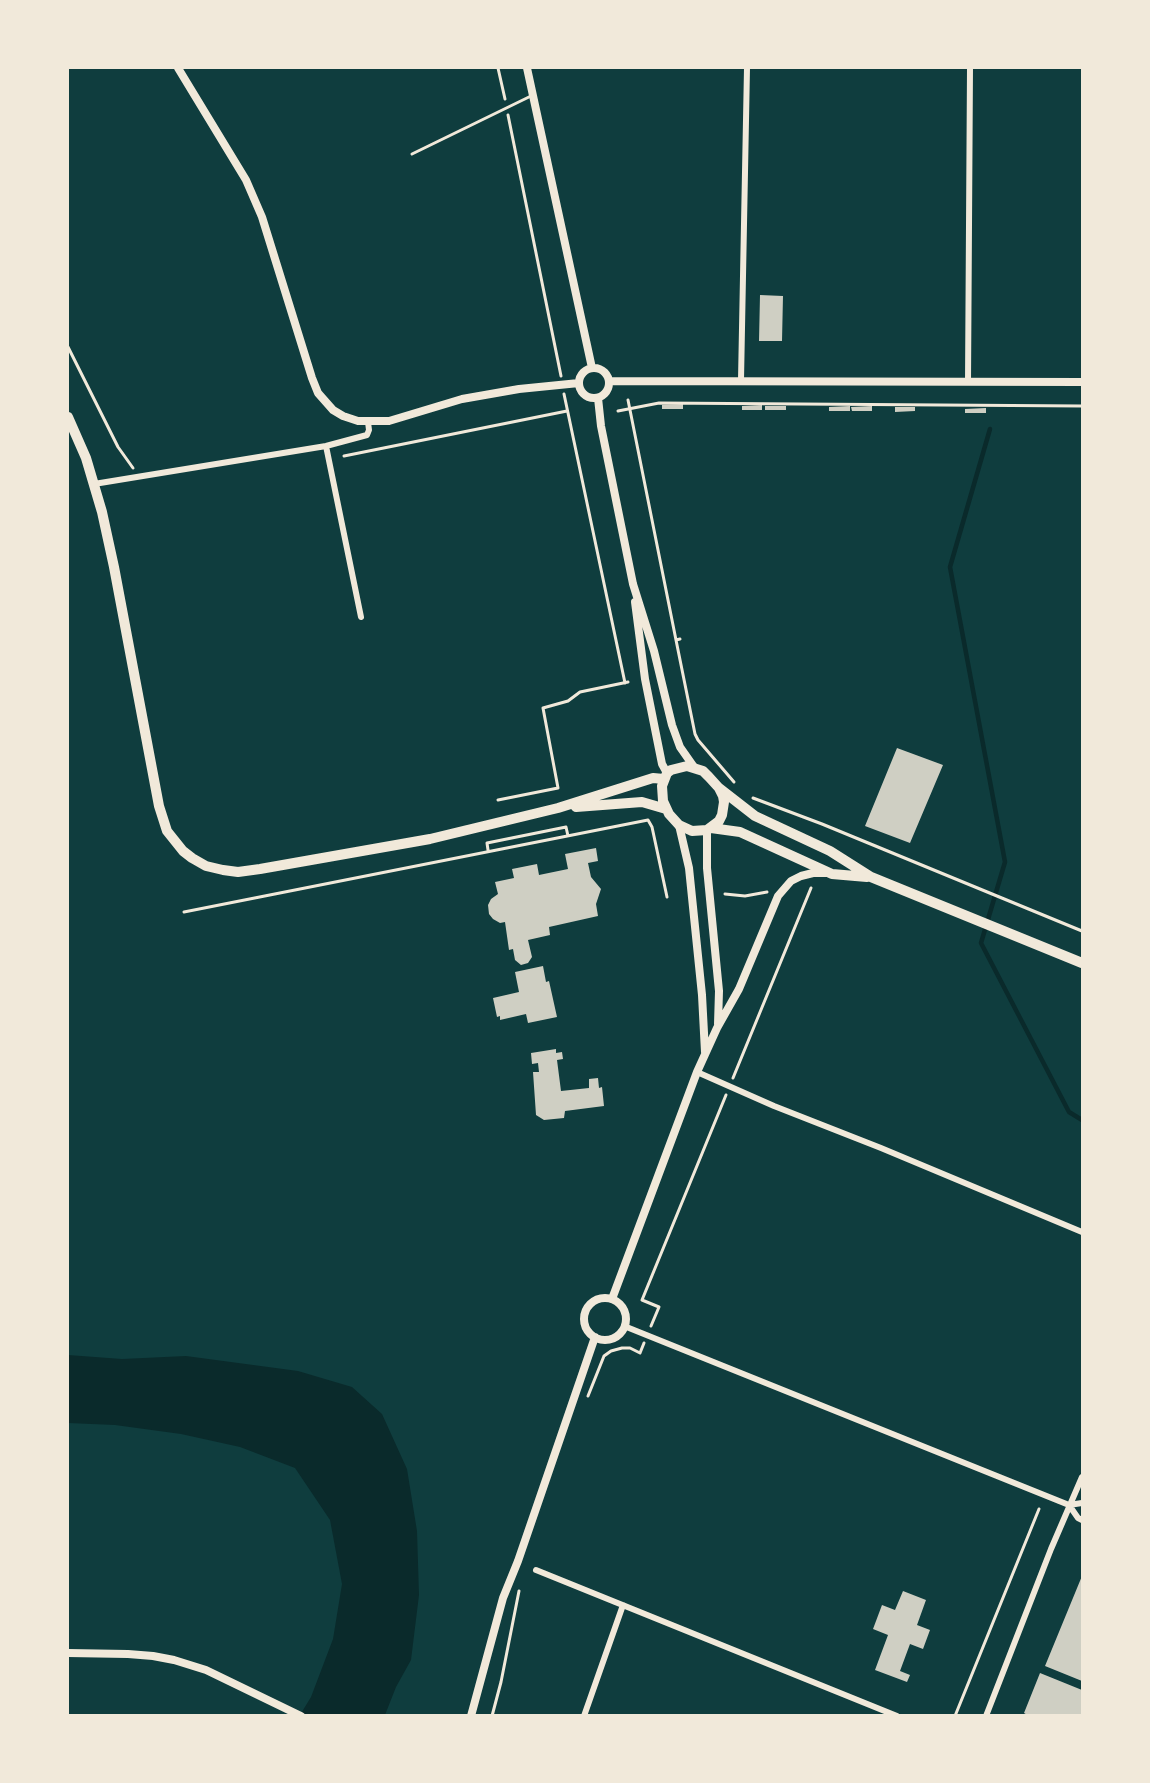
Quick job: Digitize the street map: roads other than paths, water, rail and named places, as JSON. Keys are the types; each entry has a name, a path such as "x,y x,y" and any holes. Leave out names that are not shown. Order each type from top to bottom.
{"main road":[{"path":"68,417 86,458 94,484 114,567 159,806 167,831 183,852 206,866 238,872 430,839 558,808 665,776 679,767 694,767 703,771 719,788 755,816 830,851 871,878 1083,963"},
{"path":"665,776 662,794 666,809 679,825 692,831 709,829 740,832 832,874 871,878"},
{"path":"709,829 719,821 724,808 719,788"},
{"path":"558,808 642,802 666,809"}],"street":[{"path":"178,68 246,180 262,217 318,393 333,410 343,416 368,422 389,421 462,399 519,389 579,383"},
{"path":"527,68 592,369"},
{"path":"741,381 747,68"},
{"path":"968,382 969,68"},
{"path":"596,368 605,373 609,381 608,390 598,398 586,396 579,383 584,372 592,369 596,368"},
{"path":"609,381 1083,382"},
{"path":"598,398 601,426 633,584 645,679 665,776"},
{"path":"94,484 326,446 367,435 368,422"},
{"path":"326,446 361,617"},
{"path":"633,584 654,651 672,725 680,747 694,767"},
{"path":"679,825 689,868 702,995 705,1055"},
{"path":"709,829 707,868 719,991 717,1028"},
{"path":"612,1299 705,1055 739,989 783,889 801,876 813,873 832,874"},
{"path":"698,1072 1083,1232"},
{"path":"599,1298 612,1299 623,1309 624,1326 619,1334 610,1339 595,1337 585,1324 586,1310 599,1298"},
{"path":"624,1326 1069,1505 1083,1503"},
{"path":"471,1716 503,1599 595,1337"},
{"path":"986,1716 1069,1505 1083,1477"},
{"path":"1069,1505 1078,1518 1083,1520"},
{"path":"536,1570 897,1716"},
{"path":"584,1716 623,1605"},
{"path":"68,1653 128,1654 174,1660 206,1670 300,1715"}],"lane":[{"path":"412,154 533,96"}],"water":[{"path":"68,1355 122,1359 186,1356 298,1371 352,1387 382,1414 407,1469 417,1531 419,1595 411,1660 396,1687 385,1715 300,1715 311,1697 333,1639 342,1584 330,1520 295,1468 240,1447 181,1434 115,1425 68,1423"}],"waterway":[{"path":"990,429 950,567 1005,862 981,943 1069,1112 1082,1120"}]}
